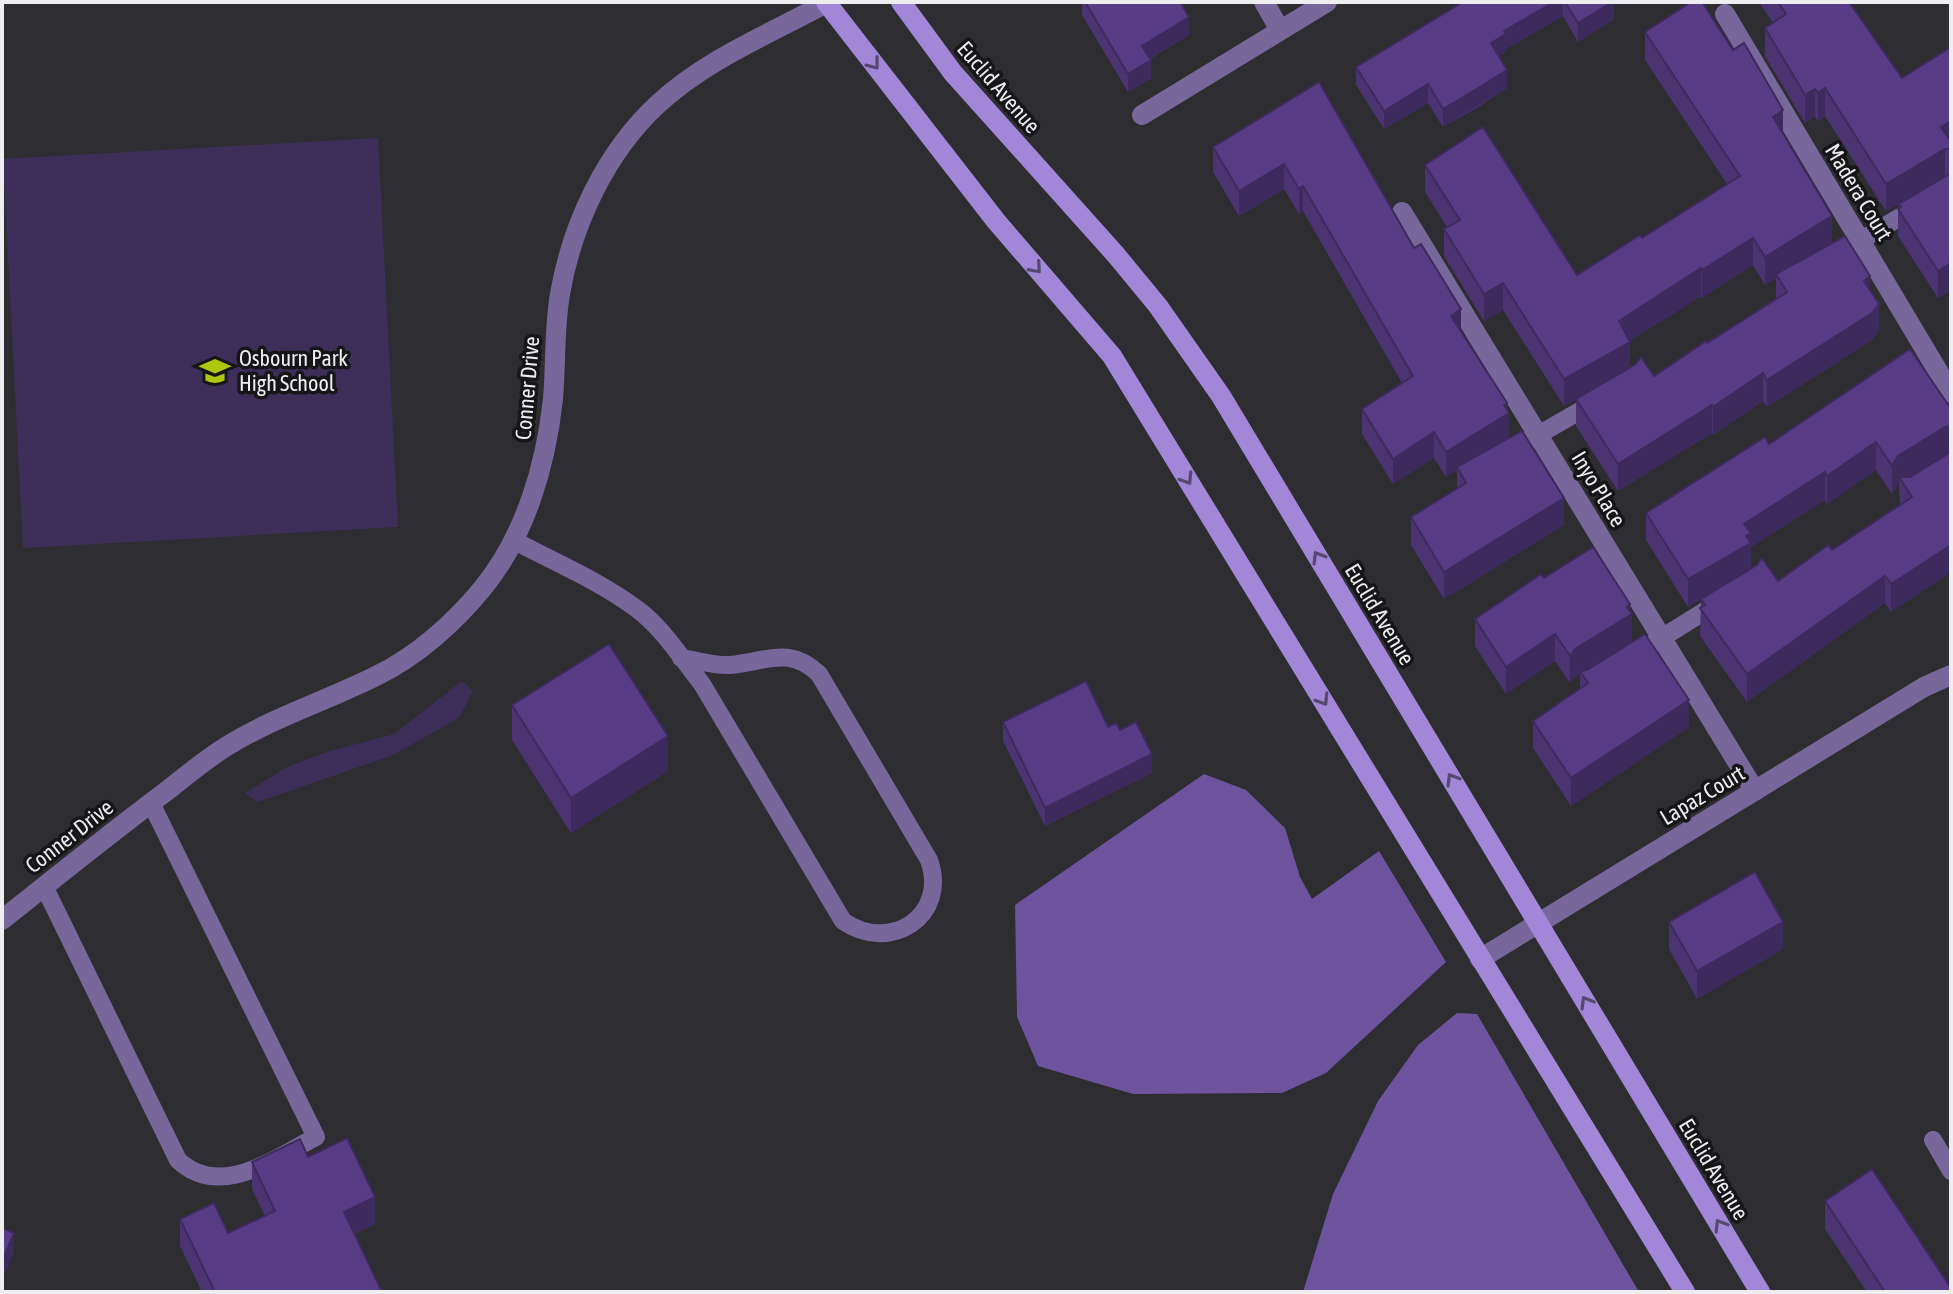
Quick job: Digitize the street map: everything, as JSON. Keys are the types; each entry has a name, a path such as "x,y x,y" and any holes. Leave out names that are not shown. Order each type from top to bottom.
{"main road":[{"path":"827,2 996,221 1112,356 1685,1292"},
{"name":"Euclid Avenue","path":"901,2 953,73 1158,306 1221,396 1760,1292"}],"street":[{"name":"Conner Drive","path":"2,920 226,747 282,716 378,676 420,648 459,614 484,586 513,540 527,510 544,455 553,398 560,292 575,235 596,186 617,150 659,103 726,55 827,2"},
{"path":"1264,2 1280,30"},
{"path":"1142,115 1327,2"},
{"name":"Madera Court","path":"1725,14 1951,393"},
{"name":"Inyo Place","path":"1402,212 1755,791"},
{"name":"Lapaz Court","path":"1480,959 1924,687 1951,675"}],"lane":[{"path":"1812,269 1951,187"},
{"path":"1511,451 1617,389"},
{"path":"513,540 611,592 640,611 681,658 702,684 843,921 857,931 876,936 896,932 912,922 933,896 934,882 929,860 819,674 806,661 790,658 757,659 729,665 681,658"},
{"path":"1622,662 1738,590"},
{"path":"44,886 178,1160 188,1170 203,1176 233,1176 316,1137 151,803"},
{"path":"1933,1140 1951,1171"}],"shaded area":[{"path":"378,138 398,527 23,548 3,159"},
{"path":"462,681 473,691 459,718 393,755 258,802 245,793 287,767 330,751 394,734"},
{"path":"1204,774 1246,790 1285,828 1300,877 1312,899 1379,851 1446,962 1326,1073 1282,1093 1133,1094 1038,1066 1017,1017 1015,905"},
{"path":"1457,1013 1477,1014 1639,1292 1303,1292 1333,1194 1378,1101 1418,1045"}],"building":[{"path":"1085,2 1180,2 1189,17 1142,46 1151,60 1128,74"},
{"path":"1463,2 1554,2 1504,31 1506,34 1491,43 1507,70 1443,109 1428,84 1384,111 1356,67"},
{"path":"1565,2 1612,2 1578,23"},
{"path":"1691,2 1702,2 1733,50 1744,43 1783,110 1773,117 1832,216 1765,257 1753,238 1701,268 1619,321 1630,342 1564,379 1503,283 1484,294 1444,229 1460,220 1425,165 1483,127 1577,275 1640,235 1642,238 1740,176 1645,32"},
{"path":"1778,2 1849,2 1902,78 1951,47 1951,121 1941,127 1951,142 1951,149 1945,149 1886,184 1825,88 1818,93 1815,89 1805,95 1765,28 1786,14"},
{"path":"1319,82 1414,248 1421,244 1461,309 1451,316 1507,403 1504,405 1509,413 1446,452 1434,432 1393,459 1362,409 1413,376 1303,186 1299,189 1284,164 1239,191 1213,147"},
{"path":"1951,173 1951,263 1938,271 1898,209 1901,207 1899,204"},
{"path":"1845,236 1870,276 1864,281 1879,304 1872,313 1767,380 1763,373 1618,464 1576,399 1636,364 1641,357 1654,376 1787,292 1776,274"},
{"path":"1910,349 1951,409 1951,426 1898,456 1892,466 1876,442 1827,476 1825,472 1744,524 1751,533 1746,536 1751,543 1688,579 1646,513 1765,437 1769,444"},
{"path":"1522,431 1564,498 1444,572 1411,517 1466,483 1457,467"},
{"path":"1951,452 1951,545 1891,584 1885,576 1747,674 1700,608 1705,605 1701,599 1757,565 1762,558 1778,581 1828,545 1832,550 1912,497 1899,477 1910,477"},
{"path":"1593,547 1630,604 1627,607 1632,614 1575,649 1570,656 1555,634 1506,667 1475,619 1541,574 1544,578"},
{"path":"1645,634 1689,700 1571,778 1533,721 1588,683 1580,671 1587,670"},
{"path":"609,644 668,736 571,798 512,705"},
{"path":"1086,681 1108,727 1116,723 1120,730 1136,722 1152,754 1045,808 1003,722"},
{"path":"1755,872 1783,922 1697,971 1669,922"},
{"path":"347,1138 375,1197 344,1212 382,1292 215,1292 180,1219 214,1203 228,1233 275,1211 252,1162 300,1139 308,1157"},
{"path":"1872,1169 1951,1292 1885,1292 1825,1201"},
{"path":"2,1228 14,1233 2,1261"}],"place":[{"name":"Osbourn Park High School","path":"215,371"}]}
